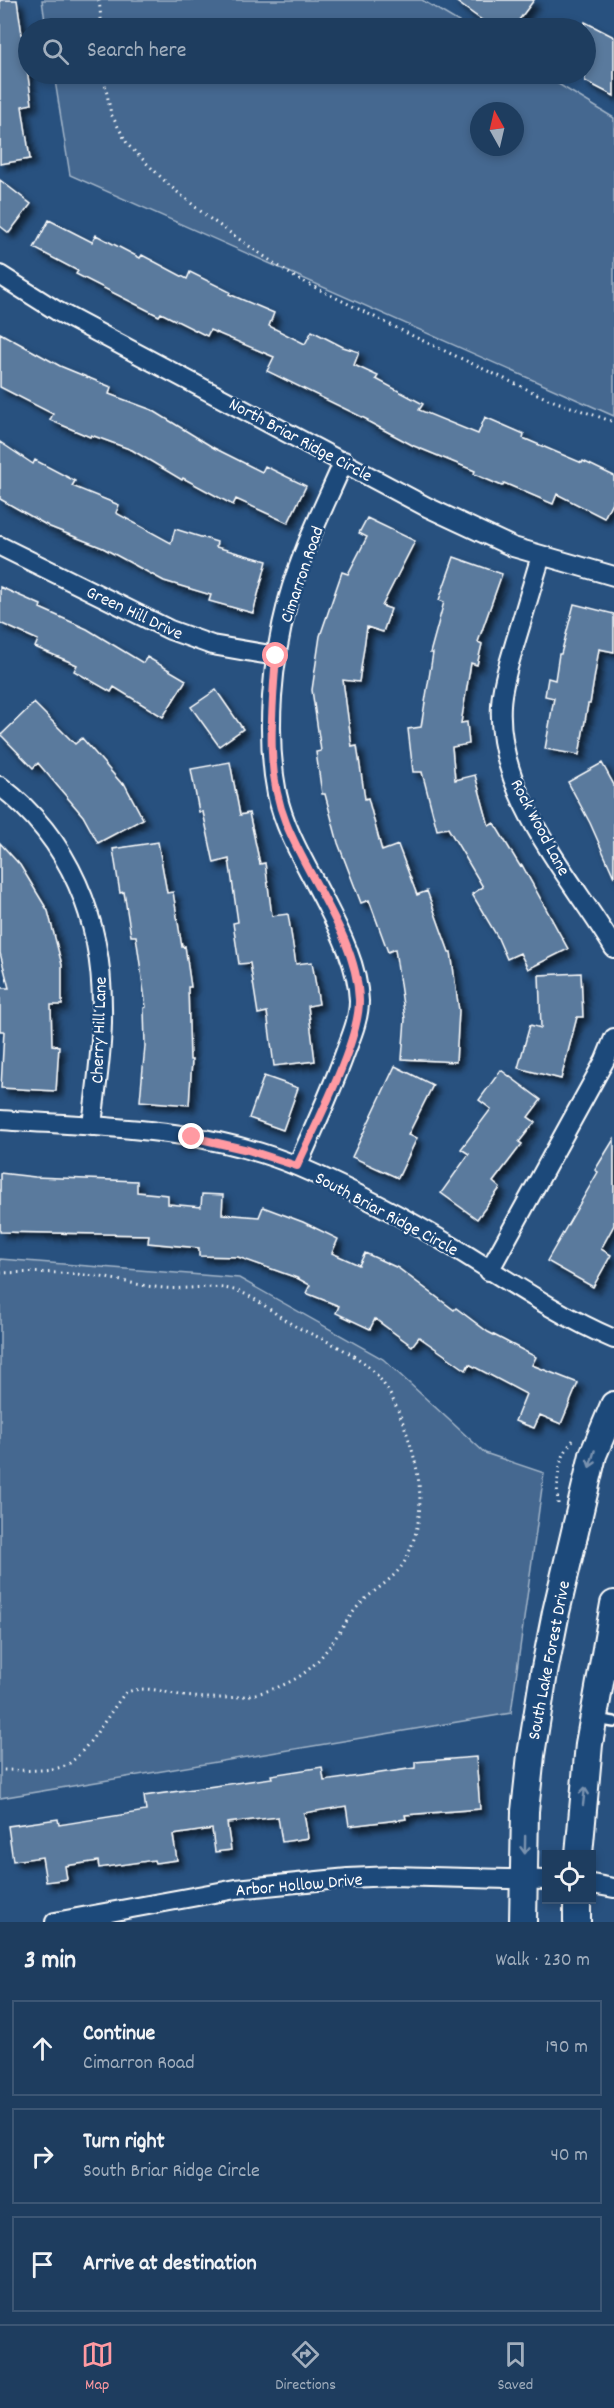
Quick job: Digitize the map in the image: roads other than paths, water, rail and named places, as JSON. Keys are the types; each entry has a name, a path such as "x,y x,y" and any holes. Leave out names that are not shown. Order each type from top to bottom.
{"main road":[{"name":"South Lake Forest Drive","path":"523,1922 535,1881 525,1811 544,1673 593,1455 614,1405"},
{"path":"580,1850 604,1720 614,1604"},
{"path":"577,1904 577,1922"}],"street":[{"name":"North Briar Ridge Circle","path":"0,275 57,311 428,507 513,547 614,576"},
{"name":"Cimarron Road","path":"297,1166 340,1068 352,1035 359,1001 356,980 347,950 286,824 278,796 272,742 276,656 288,600 344,461"},
{"name":"Green Hill Drive","path":"0,546 170,630 212,645 276,656"},
{"name":"Rock Wood Lane","path":"541,556 504,684 501,707 503,746 516,788 557,863 614,948"},
{"name":"Cherry Hill Lane","path":"0,786 23,803 38,819 63,855 83,896 95,935 102,981 102,1010 92,1126"},
{"path":"489,1271 605,1060 614,1038"},
{"name":"South Briar Ridge Circle","path":"0,1120 92,1126 192,1137 248,1150 297,1166 370,1200 460,1251 489,1271 614,1339"},
{"name":"Arbor Hollow Drive","path":"55,1922 236,1888 348,1878 392,1876 535,1881"},
{"path":"596,1885 614,1888"}]}
